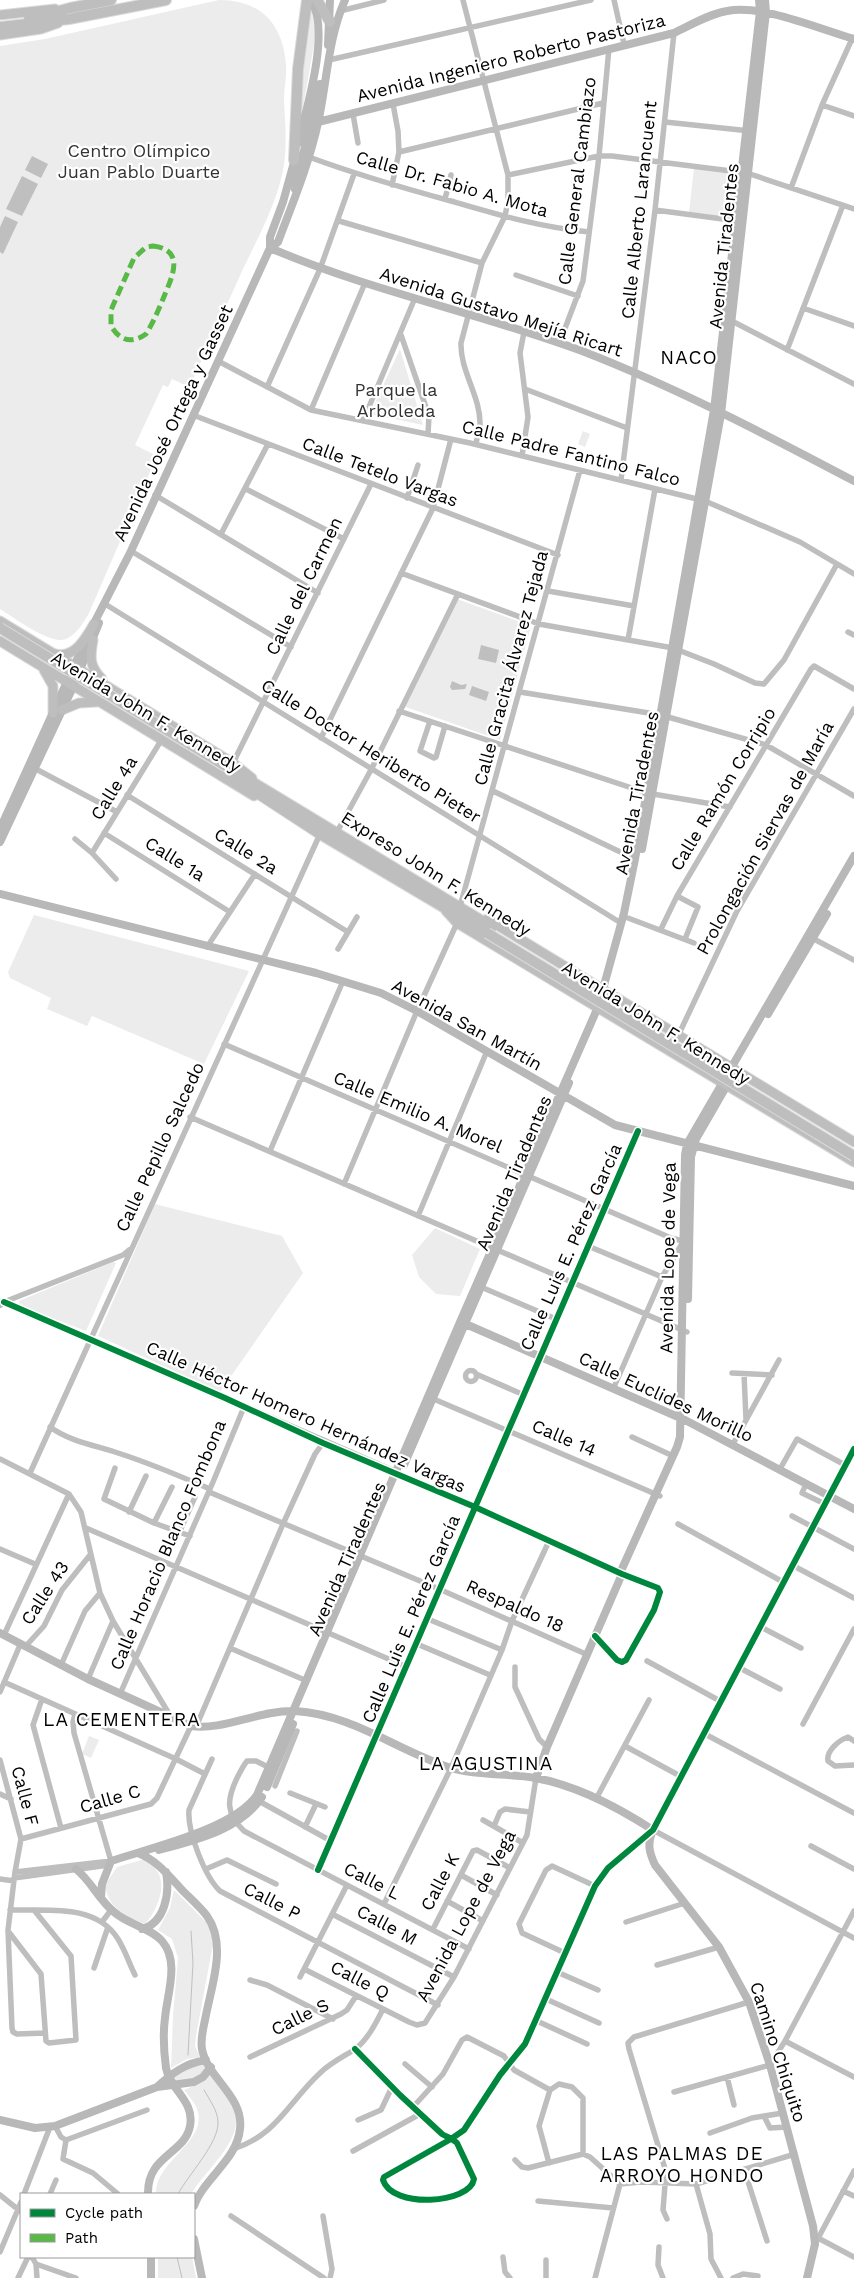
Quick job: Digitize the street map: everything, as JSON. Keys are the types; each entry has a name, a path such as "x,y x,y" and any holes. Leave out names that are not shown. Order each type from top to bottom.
{"highway":[{"path":"0,22 25,20 107,0"},
{"path":"0,28 69,19 166,0"},
{"path":"294,160 298,69 308,0"},
{"path":"317,0 330,22"},
{"name":"Expreso John F. Kennedy","path":"0,628 442,896 490,930 854,1156"},
{"name":"Expreso John F. Kennedy","path":"0,635 230,768 277,808 444,909 490,930 854,1149"}],"main road":[{"name":"Avenida José Ortega y Gasset","path":"0,842 70,685 94,624 131,551 155,495 270,248 270,237 283,202 294,160 320,41 318,16 308,0"},
{"path":"294,198 326,52 330,22 330,0"},
{"name":"Avenida José Ortega y Gasset","path":"270,248 278,242 302,181 318,122 340,10 345,0"},
{"name":"Avenida Tiradentes","path":"759,0 763,12"},
{"name":"Avenida Tiradentes","path":"296,1711 600,1008 625,920 650,793 717,412 748,131 765,0"},
{"path":"0,15 70,8"},
{"name":"Avenida Ingeniero Roberto Pastoriza","path":"318,122 674,33 722,12 738,10 763,12 853,39"},
{"path":"0,35 41,29 69,19"},
{"name":"Avenida Gustavo Mejía Ricart","path":"270,248 320,269 524,332 636,374 766,435 854,481"},
{"name":"Avenida José Ortega y Gasset","path":"77,668 93,640 104,607"},
{"name":"Avenida John F. Kennedy","path":"0,621 122,695 230,768"},
{"path":"51,652 66,655 72,652 94,624"},
{"path":"22,655 32,656 53,669 60,666 60,660 36,646 30,639"},
{"path":"93,640 90,655 92,667 102,679 122,695"},
{"name":"Avenida John F. Kennedy","path":"0,641 248,793 277,808"},
{"path":"36,663 47,673 53,686 58,712 79,702 100,702"},
{"path":"117,712 115,708 88,691 88,685 95,682 119,697 122,695"},
{"name":"Avenida José Ortega y Gasset","path":"0,829 58,712"},
{"name":"Avenida Tiradentes","path":"625,920 635,859 650,793"},
{"name":"Avenida Lope de Vega","path":"810,937 854,856"},
{"name":"Avenida Lope de Vega","path":"536,1778 547,1747 622,1574 621,1571 682,1445 686,1242 685,1155 810,937 854,865"},
{"name":"Avenida San Martín","path":"0,894 343,981 381,993 487,1051 561,1096 615,1125 854,1186"},
{"name":"Avenida John F. Kennedy","path":"442,896 461,903 854,1142"},
{"name":"Avenida John F. Kennedy","path":"444,909 457,923 854,1162"},
{"path":"551,978 558,979 581,994 589,991 589,985 563,969 560,964"},
{"path":"641,1033 637,1027 613,1013 612,1006 619,1004 640,1018 650,1018"},
{"path":"680,1058 687,1058 710,1072 717,1069 716,1062 693,1048 688,1042"},
{"path":"770,1112 766,1106 742,1091 741,1084 749,1082 771,1096 779,1096"},
{"name":"Avenida Tiradentes","path":"463,1323 482,1287 495,1249"},
{"name":"Calle Héctor Homero Hernández Vargas","path":"2,1303 244,1407 320,1442 398,1474"},
{"name":"Calle Euclides Morillo","path":"463,1323 614,1387 683,1419 780,1469 806,1484 827,1500 854,1509"},
{"name":"Avenida Lope de Vega","path":"658,1495 680,1437 683,1419"},
{"name":"Avenida Tiradentes","path":"141,1854 235,1820 257,1800 274,1776 307,1681 329,1633"},
{"path":"2,1634 88,1679 193,1727 209,1727 264,1713 296,1711 325,1717 359,1727 451,1768 536,1778 573,1789 642,1822 653,1830"},
{"name":"Camino Chiquito","path":"653,1830 648,1850 656,1865 719,1947 749,2002 784,2113 813,2226 816,2241 807,2278"},
{"name":"Avenida Tiradentes","path":"110,1863 169,1847 193,1836"},
{"path":"142,1929 153,1926 163,1911 167,1883 163,1859 169,1847"},
{"path":"141,1854 165,1870 207,1916 216,1935 216,1962 201,2042 206,2060 236,2104 240,2118 240,2129 233,2148 198,2195 195,2203"},
{"path":"101,1897 102,1884 110,1863"},
{"path":"76,1869 111,1910 128,1923 162,1941 168,1950 171,1960 164,2020 166,2067 174,2085 190,2109 190,2125 184,2138 154,2168 150,2175 148,2193"},
{"path":"157,2086 169,2076 192,2063 206,2060"},
{"path":"0,2120 34,2128 53,2126 157,2086 199,2080 211,2067"},
{"path":"195,2244 202,2278"},
{"path":"151,2258 151,2278"}],"street":[{"path":"340,10 384,0"},
{"path":"463,0 508,175 508,201 505,216 482,263 461,343 460,355 480,423 476,444"},
{"path":"329,60 591,0"},
{"path":"614,0 624,44"},
{"name":"Calle Alberto Larancuent","path":"622,480 627,428 636,374 674,33"},
{"path":"791,188 822,105 853,39"},
{"name":"Calle General Cambiazo","path":"559,344 583,281 599,156 609,48"},
{"path":"399,152 603,103"},
{"path":"392,185 399,152 393,104"},
{"path":"822,105 854,116"},
{"path":"353,114 358,143"},
{"path":"665,122 748,131"},
{"path":"508,175 599,156 744,173 854,209"},
{"name":"Calle Dr. Fabio A. Mota","path":"309,157 354,174 542,226 589,232"},
{"path":"267,387 320,269 339,221 354,174"},
{"path":"445,199 451,175"},
{"path":"787,350 844,205"},
{"path":"655,210 739,221"},
{"path":"339,221 482,263"},
{"path":"516,275 578,296"},
{"path":"311,410 365,283"},
{"path":"363,421 401,335 415,298"},
{"path":"803,308 854,326"},
{"path":"728,319 854,384"},
{"path":"522,456 528,417 520,353 524,332"},
{"path":"401,335 429,416 428,434"},
{"name":"Calle Padre Fantino Falco","path":"218,361 311,410 476,444 702,500 800,542 854,574"},
{"path":"525,389 627,428"},
{"name":"Calle Tetelo Vargas","path":"193,416 558,555"},
{"path":"321,738 433,508 451,439"},
{"path":"222,534 268,444"},
{"path":"407,498 418,465"},
{"name":"Calle Gracita Álvarez Tejada","path":"461,903 481,836 580,470"},
{"name":"Calle del Carmen","path":"264,702 371,484"},
{"path":"246,489 344,539"},
{"path":"628,640 654,489"},
{"path":"155,495 318,593"},
{"path":"131,551 291,647"},
{"path":"401,574 539,624 676,649 755,683 764,684 784,660 837,564"},
{"path":"548,591 634,606"},
{"path":"337,832 372,768 458,594"},
{"name":"Calle Doctor Heriberto Pieter","path":"104,607 264,702 481,836 625,920 661,929 694,943"},
{"path":"848,632 854,636"},
{"name":"Calle Ramón Corripio","path":"661,929 677,896 813,667 854,689"},
{"path":"520,692 664,715 766,745 854,796"},
{"path":"230,768 264,702"},
{"name":"Prolongación Siervas de María","path":"678,1036 736,911 854,709"},
{"path":"399,711 650,793 730,807"},
{"path":"430,721 420,751 434,758 436,757 445,726"},
{"name":"Calle 4a","path":"92,852 162,739"},
{"path":"34,768 117,812"},
{"path":"493,790 635,859"},
{"name":"Calle 2a","path":"127,795 348,932"},
{"name":"Calle 1a","path":"104,832 230,912"},
{"name":"Calle Pepillo Salcedo","path":"30,1473 130,1248 320,834"},
{"path":"76,838 92,852 116,879"},
{"path":"207,947 255,874"},
{"path":"677,896 698,906 685,939"},
{"path":"338,949 357,917"},
{"path":"344,1184 416,1011 457,923"},
{"path":"810,937 854,960"},
{"path":"270,1151 343,981"},
{"name":"Calle Emilio A. Morel","path":"224,1044 448,1142 686,1242"},
{"path":"418,1216 487,1051"},
{"path":"190,1117 685,1331"},
{"name":"Calle Luis E. Pérez García","path":"318,1870 638,1131"},
{"path":"614,1387 662,1277 686,1242"},
{"path":"588,1246 662,1277"},
{"path":"2,1303 123,1255 130,1248"},
{"path":"482,1287 556,1319"},
{"path":"733,1444 779,1360"},
{"path":"732,1373 772,1375"},
{"path":"476,1374 524,1394"},
{"path":"744,1374 746,1419"},
{"name":"Calle 14","path":"431,1398 658,1495"},
{"name":"Calle Horacio Blanco Fombona","path":"120,1694 210,1491 244,1407"},
{"name":"Respaldo 18","path":"50,1427 60,1434 83,1444 130,1457 588,1655"},
{"path":"632,1437 673,1456"},
{"path":"780,1469 797,1439 845,1466"},
{"name":"Calle C","path":"21,1840 151,1804 157,1798 230,1648 320,1442"},
{"path":"355,2049 412,2107 420,2114 451,2139 457,2144 474,2182 469,2188 445,2198 421,2201 388,2188 383,2182 384,2176 451,2139 459,2135 470,2123 484,2099 525,2044 537,2021 595,1886 608,1868 653,1830 854,1449"},
{"path":"0,1459 69,1494 81,1512 100,1593 113,1621 172,1719"},
{"path":"115,1468 103,1498 154,1523 190,1536"},
{"name":"Calle Héctor Homero Hernández Vargas","path":"398,1474 622,1574 658,1588 660,1592 654,1610 626,1660 622,1662 617,1660 595,1636"},
{"path":"129,1512 146,1476"},
{"path":"154,1523 172,1487"},
{"path":"2,1634 69,1494"},
{"path":"179,1533 196,1497"},
{"path":"792,1516 854,1549"},
{"path":"678,1524 783,1582"},
{"path":"86,1528 407,1667"},
{"path":"384,1904 451,1768 502,1650 512,1621 549,1540"},
{"path":"0,1548 35,1564"},
{"name":"Calle 43","path":"22,1646 44,1626 62,1590 90,1555"},
{"path":"792,1565 854,1598"},
{"path":"61,1665 85,1610 100,1593"},
{"path":"428,1619 502,1650"},
{"path":"88,1679 113,1621"},
{"path":"759,1626 801,1648"},
{"path":"803,1724 854,1629"},
{"path":"417,1644 490,1675"},
{"path":"0,1692 22,1646"},
{"path":"230,1648 307,1681"},
{"path":"647,1661 720,1700"},
{"path":"738,1666 780,1689"},
{"path":"515,1667 515,1687 539,1739 547,1747"},
{"path":"4,1682 176,1759 205,1774"},
{"path":"42,1699 33,1725 61,1828"},
{"path":"596,1800 649,1700"},
{"path":"75,1714 73,1722 74,1733 110,1863"},
{"path":"235,1820 228,1801 245,1763 250,1760 274,1776 297,1731"},
{"path":"703,1733 854,1813"},
{"path":"854,1741 848,1737 843,1739 829,1752 827,1758 828,1761 836,1766 854,1765"},
{"path":"625,1746 680,1776"},
{"name":"Calle P","path":"212,1759 189,1810 188,1819 212,1883 220,1891 438,2005"},
{"name":"Calle F","path":"0,1760 21,1840"},
{"name":"Avenida Lope de Vega","path":"428,2020 454,1977 523,1843 527,1834 536,1778"},
{"path":"290,1793 325,1807"},
{"path":"0,1794 11,1800"},
{"path":"257,1800 332,1841"},
{"path":"305,1827 316,1804"},
{"path":"494,1826 500,1812 505,1809 530,1812"},
{"name":"Calle L","path":"235,1820 244,1831 469,1949"},
{"path":"483,1820 523,1843"},
{"path":"653,1830 854,1938"},
{"path":"21,1840 14,1877 8,1930 12,2032 17,2034 45,2033"},
{"path":"811,1846 854,1869"},
{"name":"Calle K","path":"432,1929 475,1850 510,1868"},
{"path":"206,1868 227,1860 276,1884"},
{"name":"Avenida Tiradentes","path":"14,1877 110,1863"},
{"name":"Avenida Tiradentes","path":"14,1877 110,1863"},
{"path":"565,1953 522,1933 519,1924 548,1867 556,1867 595,1886"},
{"path":"461,1875 496,1895"},
{"path":"0,1879 14,1877"},
{"path":"300,1977 347,1885"},
{"path":"447,1902 483,1921"},
{"path":"626,1922 685,1903"},
{"path":"10,1910 79,1912 92,1916 108,1927 119,1940 135,1975"},
{"path":"8,1930 41,1974 47,2042 76,2040 71,1956 34,1910"},
{"path":"102,1922 111,1910"},
{"path":"674,2092 770,2065 785,2041 854,1911"},
{"name":"Calle M","path":"332,1914 454,1977"},
{"path":"94,1968 108,1927"},
{"path":"656,1965 719,1947"},
{"name":"Calle Q","path":"304,1969 417,2025 428,2020"},
{"path":"557,1972 598,1990"},
{"path":"250,1980 267,1985 333,2019"},
{"name":"Calle S","path":"250,2057 333,2019 347,2010 356,1996"},
{"path":"546,1999 600,2023"},
{"path":"667,2219 663,2210 664,2164 628,2042 634,2037 749,2002"},
{"path":"233,2148 250,2143 273,2127 317,2075 332,2061 355,2049 370,2032 383,2009"},
{"path":"537,2021 587,2044"},
{"path":"412,2107 447,2069 465,2037 469,2037 504,2056 514,2070 550,2090"},
{"path":"785,2041 854,2077"},
{"path":"405,2064 432,2087"},
{"path":"727,2077 734,2104"},
{"path":"549,2162 539,2126 550,2090 554,2086 562,2084 572,2087 582,2095 583,2154"},
{"path":"358,2120 381,2110 392,2087"},
{"path":"66,2140 147,2110"},
{"path":"710,2133 752,2118 765,2118 784,2113"},
{"path":"353,2152 420,2114"},
{"path":"765,2118 770,2128 787,2127"},
{"path":"53,2126 61,2137 66,2140"},
{"path":"24,2193 53,2126"},
{"path":"66,2140 63,2159 93,2173 117,2193"},
{"path":"515,2160 520,2166 526,2168 583,2154 590,2157 620,2184 665,2182 696,2184 795,2154"},
{"path":"744,2169 767,2241"},
{"path":"854,2171 816,2241 854,2257"},
{"path":"50,2193 56,2180"},
{"path":"595,2278 620,2184"},
{"path":"696,2184 710,2234 711,2260 721,2278"},
{"path":"843,2191 854,2196"},
{"path":"0,2195 20,2211 0,2252"},
{"path":"538,2201 613,2208"},
{"path":"231,2216 324,2278"},
{"path":"323,2216 332,2268 330,2278"},
{"path":"813,2226 826,2223"},
{"path":"659,2247 658,2265 663,2278"},
{"path":"503,2257 505,2272 510,2278"},
{"path":"18,2278 28,2258"},
{"path":"33,2258 36,2264 37,2278"},
{"path":"546,2260 546,2278"},
{"path":"36,2264 76,2278"},
{"path":"734,2278 743,2274 758,2276"}],"green space":[{"name":"Centro Olímpico Juan Pablo Duarte","path":"219,0 247,4 258,10 275,26 284,50 286,69 284,99 286,146 279,187 265,223 189,387 172,379 168,387 163,385 135,445 157,456 89,613 73,635 60,640 52,638 33,630 0,609 0,46 45,39"},
{"path":"311,9 316,33 299,131 299,91"},
{"path":"694,168 739,174 732,218 689,212"},
{"name":"Parque la Arboleda","path":"400,349 423,425 370,414"},
{"path":"583,431 590,434 585,447 578,444"},
{"path":"457,599 531,626 500,740 403,706"},
{"path":"34,915 249,971 204,1064 92,1016 87,1026 47,1009 51,998 10,978 8,972"},
{"path":"155,1204 282,1236 303,1273 220,1392 98,1336"},
{"path":"435,1228 480,1249 460,1296 436,1294 419,1277 412,1255"},
{"path":"113,1262 116,1263 86,1331 20,1306 19,1301"},
{"path":"89,1736 99,1740 91,1758 82,1754"},
{"path":"145,1859 153,1866 160,1877 161,1891 157,1906 145,1924 130,1918 118,1910 110,1900 105,1885 117,1867"},
{"path":"174,1890 210,1926 213,1944 196,2036 195,2046 200,2057 187,2059 171,2068 178,1958 172,1939 158,1930 170,1908"},
{"path":"204,2062 208,2068 196,2079 176,2083 172,2075"},
{"path":"209,2074 231,2103 236,2124 233,2135 228,2145 192,2193 156,2193 158,2182 164,2171 196,2131 199,2121 197,2109 184,2090 198,2084"},
{"path":"158,2258 192,2258 196,2278 158,2278"}],"shaded area":[{"path":"32,156 48,164 41,178 25,170"},
{"path":"22,176 38,184 22,216 6,209"},
{"path":"5,216 18,222 3,254 0,252 0,227"},
{"path":"481,645 499,650 496,663 478,659"},
{"path":"452,681 461,685 467,684 465,689 452,690 450,687"},
{"path":"472,686 489,692 486,701 469,695"}],"waterway":[{"path":"188,2055 193,1963 191,1931"},
{"path":"179,2193 208,2149 217,2130 217,2114 204,2090"},
{"path":"177,2258 182,2278"}],"marked path":[{"path":"153,246 164,249 170,253 173,259 174,266 170,283 146,334 131,340 122,338 111,326 111,310 134,258 146,247 153,246"}],"cycle path":[{"path":"318,1870 638,1131"},
{"path":"4,1302 225,1398 323,1443 475,1507 622,1574 658,1588 660,1592 654,1610 626,1660 622,1662 617,1660 595,1636"},
{"path":"355,2049 442,2134 444,2135 450,2138 452,2139 457,2143 474,2179 469,2187 459,2194 446,2198 415,2199 400,2196 389,2189 383,2180 384,2177 451,2139 464,2130 500,2075 525,2044 595,1886 608,1868 653,1830 854,1449"}],"district":[{"name":"NACO","path":"689,357"},
{"name":"LA CEMENTERA","path":"122,1719"},
{"name":"LA AGUSTINA","path":"486,1763"},
{"name":"LAS PALMAS DE ARROYO HONDO","path":"682,2164"}]}
